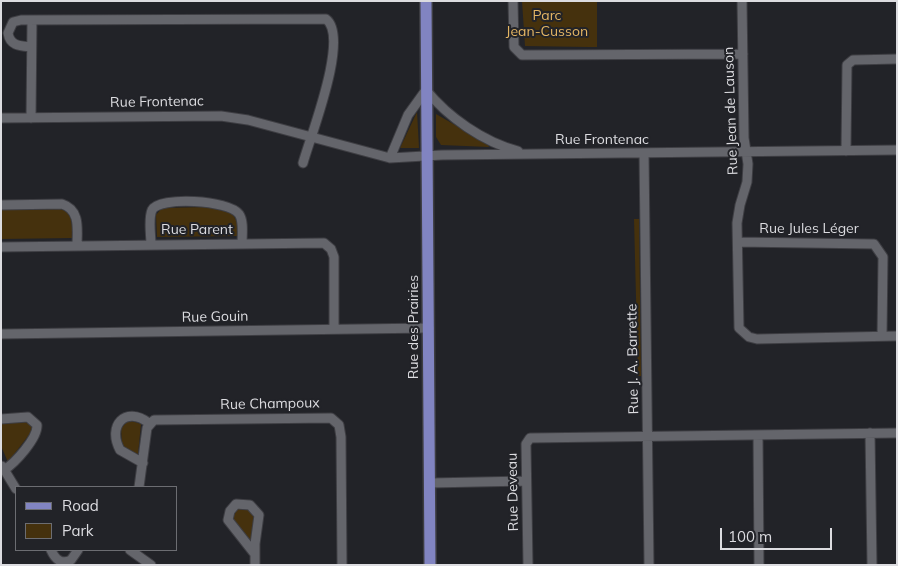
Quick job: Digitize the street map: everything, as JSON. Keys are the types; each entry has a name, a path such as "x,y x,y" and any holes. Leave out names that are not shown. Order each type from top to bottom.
{"main road":[{"name":"Rue des Prairies","path":"426,1 430,565"}],"street":[{"path":"513,1 514,46 522,55 743,54"},
{"name":"Rue Jean de Lauson","path":"742,1 748,174 738,212 738,322 747,336 757,339 897,336"},
{"path":"32,47 13,44 8,32 13,22 32,20 326,19 333,28 334,56 303,163"},
{"path":"31,118 32,20"},
{"path":"846,151 847,65 854,60 897,59"},
{"path":"390,158 408,115 426,90 449,115 500,145 527,154"},
{"name":"Rue Frontenac","path":"1,118 211,115 248,120 390,158 527,154 897,150"},
{"name":"Rue J. A. Barrette","path":"644,153 649,565"},
{"name":"Rue Parent","path":"151,245 151,213 156,206 164,203 213,202 227,205 239,213 242,222 242,244"},
{"path":"1,205 62,204 69,206 76,217 77,246"},
{"name":"Rue Jules Léger","path":"738,242 874,244 881,250 883,257 882,336"},
{"name":"Rue Parent","path":"1,247 317,243 327,245 334,257 334,328"},
{"name":"Rue Gouin","path":"1,334 429,328"},
{"name":"Rue Champoux","path":"144,462 120,450 117,443 117,428 122,419 131,415 138,416 149,423 162,420 324,417 335,421 340,427 341,437 342,565"},
{"path":"1,420 28,417 37,425 32,439 14,464 3,467 15,487"},
{"path":"139,486 149,423"},
{"path":"870,433 872,565"},
{"name":"Rue Deveau","path":"528,565 526,444 530,438 897,433"},
{"path":"758,434 760,565"},
{"path":"430,483 526,481"},
{"path":"254,553 228,520 230,511 236,504 250,504 259,515 254,553 255,565"},
{"path":"52,551 57,560 64,563 72,560 77,551"},
{"path":"131,551 151,565"}],"green space":[{"name":"Parc Jean-Cusson","path":"522,1 597,1 597,47 525,46"},
{"path":"417,112 419,148 400,148"},
{"path":"436,114 488,144 489,147 441,145 436,137"},
{"path":"207,207 232,213 237,222 237,236 157,237 156,215 162,208"},
{"path":"60,209 70,216 72,238 1,239 1,210"},
{"path":"634,219 639,219 641,376 638,376"},
{"path":"26,420 33,425 32,431 8,462 1,446 1,423"},
{"path":"129,420 141,424 138,454 126,450 122,445 121,428"},
{"path":"240,507 246,508 254,515 255,525 250,541 233,520 234,511"}]}
